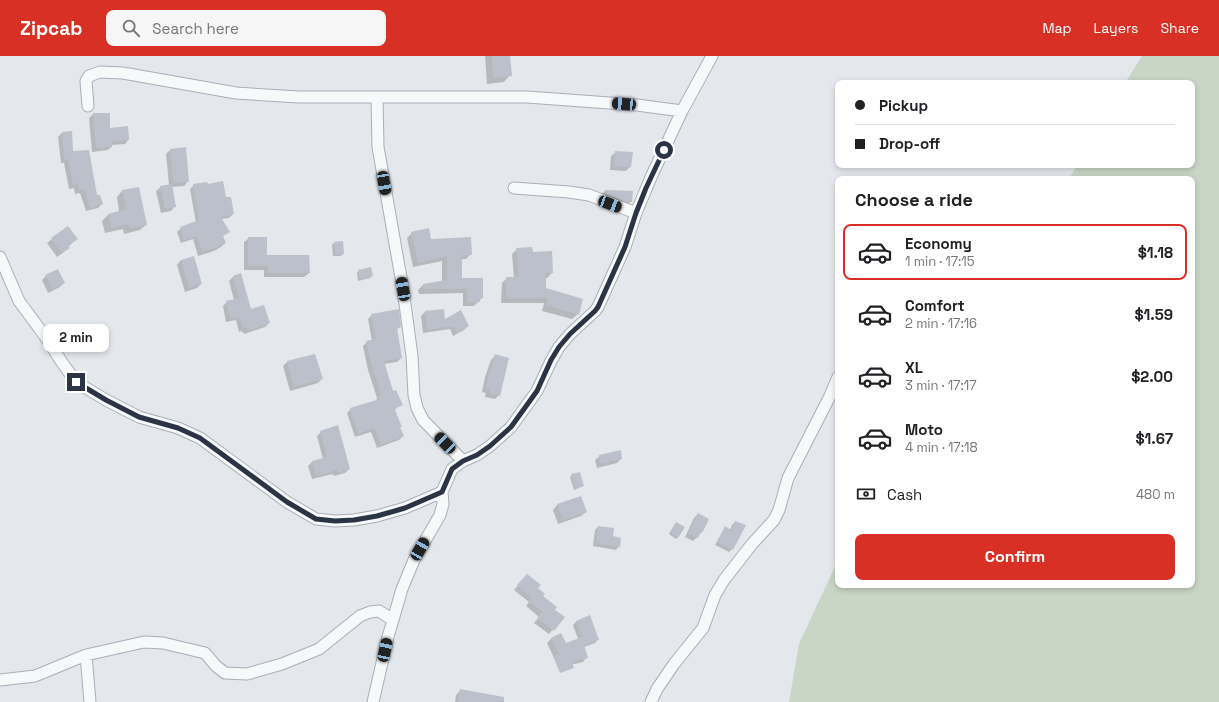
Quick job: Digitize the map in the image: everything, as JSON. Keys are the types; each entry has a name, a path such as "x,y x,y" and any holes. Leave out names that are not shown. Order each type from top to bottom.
{"street":[{"path":"373,702 402,589 414,560 440,515 443,504 442,492 452,469 490,446 511,427 537,391 551,360 559,347 570,334 595,311 625,247 636,213 652,175 682,111 712,56"},
{"path":"88,106 86,81 88,76 100,72 124,73 236,93 299,97 534,98 637,104 682,111"},
{"path":"377,97 378,147 403,289 417,408 423,420 463,461"},
{"path":"514,188 589,195 636,213"},
{"path":"0,257 19,300 76,382 139,417 178,428 200,438 287,502 316,519 335,521 354,520 377,516 405,508 442,492"},
{"path":"651,702 657,689 674,664 703,628 715,595 724,580 752,544 774,520 779,510 788,478 835,384"},
{"path":"0,680 35,676 86,655 144,642 163,643 205,653 216,666 225,672 247,674 282,664 319,649 360,616 370,612 379,611 393,620"},
{"path":"86,655 90,702"}],"green space":[{"path":"1142,56 1219,56 1219,702 789,702 799,644 835,566 835,588 1195,588 1195,176 1071,176 1075,168 1195,168 1195,80 1127,80"}],"building":[{"path":"492,56 510,56 512,76 493,78"},
{"path":"93,113 110,113 110,128 128,126 129,140 112,142 112,147 96,148"},
{"path":"72,131 73,151 89,150 97,195 100,195 103,204 90,208 84,189 79,190 78,184 73,185 68,159 64,160 62,132"},
{"path":"186,147 189,182 173,183 170,149"},
{"path":"615,151 633,152 631,167 614,166"},
{"path":"223,181 226,197 231,197 234,214 221,217 230,232 223,236 226,243 219,247 202,252 197,236 184,240 180,227 199,220 193,184 207,182 208,184"},
{"path":"172,184 176,207 165,209 160,186"},
{"path":"139,187 147,225 129,228 129,224 111,228 108,214 126,209 122,190"},
{"path":"605,190 633,191 632,202 626,202 604,193"},
{"path":"68,226 78,239 68,246 70,248 62,253 51,238"},
{"path":"429,228 431,239 471,237 472,255 462,255 462,278 483,278 483,298 480,299 480,302 467,302 467,289 423,289 423,284 446,280 447,278 447,256 418,263 411,232"},
{"path":"248,237 267,237 267,255 309,255 310,273 268,273 268,266 248,266"},
{"path":"343,241 344,254 335,255 334,242"},
{"path":"532,247 533,252 552,251 553,273 546,273 546,288 583,299 579,315 546,305 548,298 506,298 506,277 519,277 516,248"},
{"path":"194,256 202,284 189,288 181,260"},
{"path":"371,267 373,276 360,279 358,270"},
{"path":"58,269 65,283 53,289 45,275"},
{"path":"241,273 251,309 264,305 270,323 248,331 246,327 243,328 239,317 230,319 226,301 239,298 233,276"},
{"path":"399,309 401,327 397,328 402,358 384,361 393,391 396,390 403,405 395,410 404,436 381,445 374,428 358,434 350,408 380,399 378,396 381,395 366,341 376,339 371,314"},
{"path":"444,309 445,319 461,310 469,326 457,333 453,326 427,330 425,311"},
{"path":"315,354 323,379 294,387 287,361"},
{"path":"495,354 509,358 500,396 489,393 490,389 486,388"},
{"path":"338,425 350,469 338,473 337,470 316,476 312,461 327,457 320,431"},
{"path":"621,450 622,459 601,464 599,455"},
{"path":"580,472 584,486 575,488 571,474"},
{"path":"581,496 587,512 563,520 557,504"},
{"path":"698,513 709,519 698,538 688,533"},
{"path":"735,521 746,525 733,550 717,542 725,526 731,530"},
{"path":"676,522 685,527 678,538 670,532"},
{"path":"598,526 614,528 613,536 621,538 620,547 596,543"},
{"path":"527,574 541,585 538,588 545,594 543,596 557,607 555,610 565,617 554,631 537,618 542,612 529,601 532,598 517,585"},
{"path":"590,615 599,640 584,645 588,658 572,662 574,668 560,673 553,656 559,654 551,638 561,633 566,643 582,637 576,621"},
{"path":"460,689 504,697 504,702 458,702"}],"route":[{"path":"76,382 139,417 178,428 200,438 218,450 261,484 287,502 316,519 335,521 354,520 377,516 405,508 442,492 452,469 490,446 511,427 537,391 551,360 559,347 598,307 625,247 636,213 664,150"}]}
